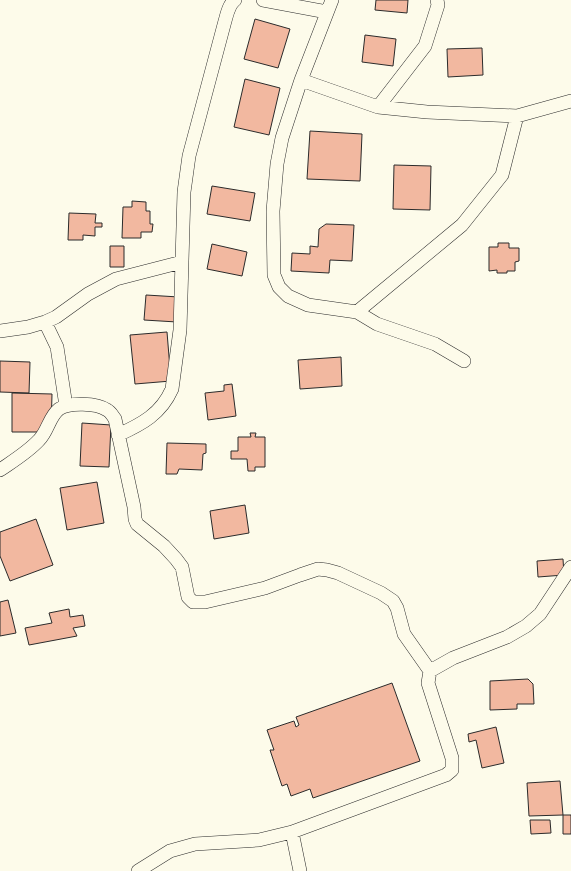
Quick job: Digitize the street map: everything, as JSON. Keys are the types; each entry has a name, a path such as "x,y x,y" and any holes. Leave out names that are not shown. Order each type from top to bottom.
{"street":[{"path":"118,435 148,419 162,407 172,389 180,330 182,300 184,192 190,156 225,21 228,11 235,0"},
{"path":"263,0 329,6 301,80 282,138 277,164 272,211 274,275 279,286 288,296 308,305 357,312 377,324 435,344 464,361"},
{"path":"378,107 425,46 438,5 437,0"},
{"path":"301,80 378,107 427,112 517,116 571,101"},
{"path":"357,312 462,225 502,175 517,116"},
{"path":"0,331 28,327 45,322 56,317 88,294 116,279 182,262"},
{"path":"45,322 58,347 66,406"},
{"path":"0,470 31,448 40,439 51,419 59,410 66,406 81,405 101,407 107,410 115,419 137,524 164,546 182,567 188,597 194,602 205,602 242,594 266,588 318,569 327,570 364,584 393,601 397,608 404,634 430,671 428,683 452,758 452,770 446,775 292,832 259,840 195,844 170,851 138,871"},
{"path":"430,671 453,658 507,637 526,626 540,614 571,567"},
{"path":"292,832 300,871"}],"building":[{"path":"376,0 408,0 407,13 375,10"},
{"path":"255,19 290,29 278,68 244,59"},
{"path":"365,35 396,39 393,66 362,62"},
{"path":"482,48 483,75 448,77 447,49"},
{"path":"245,79 280,88 269,135 234,127"},
{"path":"310,131 362,134 360,181 307,179"},
{"path":"394,165 431,166 430,210 393,209"},
{"path":"212,186 255,193 250,221 207,214"},
{"path":"132,201 146,202 146,211 150,211 150,224 153,224 152,232 141,232 141,238 122,238 123,207 132,207"},
{"path":"69,213 96,214 95,223 102,223 102,227 95,227 95,236 83,235 83,240 68,240"},
{"path":"326,224 354,225 352,261 330,260 329,273 291,271 292,253 310,254 310,246 318,247 319,229"},
{"path":"498,243 509,243 509,248 519,248 519,261 515,262 515,271 497,273 497,270 489,271 489,247 498,247"},
{"path":"212,244 247,252 242,276 207,269"},
{"path":"110,246 124,246 124,267 110,267"},
{"path":"146,295 179,297 177,322 144,320"},
{"path":"167,332 171,381 135,384 130,335"},
{"path":"341,357 342,386 300,389 298,360"},
{"path":"0,361 30,362 29,393 0,392"},
{"path":"232,384 236,416 208,420 205,393 224,391 224,385"},
{"path":"12,393 52,394 51,432 12,432"},
{"path":"82,423 111,425 109,467 80,466"},
{"path":"250,433 256,433 255,437 265,437 265,467 255,467 255,471 248,471 247,459 231,459 231,451 238,451 238,437 251,437"},
{"path":"167,443 206,444 206,453 203,454 202,470 179,469 177,474 166,474"},
{"path":"97,482 104,523 67,530 60,488"},
{"path":"245,505 249,533 214,539 210,511"},
{"path":"36,519 53,565 10,581 0,556 0,532"},
{"path":"563,559 564,575 538,577 537,561"},
{"path":"8,600 16,633 0,636 0,602"},
{"path":"69,609 70,617 83,615 85,626 73,628 77,636 29,645 25,628 52,623 49,613"},
{"path":"528,679 533,684 534,704 517,704 517,709 490,710 490,681"},
{"path":"392,683 420,761 313,798 310,789 291,796 287,784 282,786 270,750 274,750 267,730 294,721 296,727 299,725 296,717"},
{"path":"496,727 504,763 482,768 476,740 469,742 468,734"},
{"path":"560,781 563,815 529,816 527,783"},
{"path":"563,815 571,815 571,834 563,834"},
{"path":"530,820 550,820 551,833 531,834"}]}
